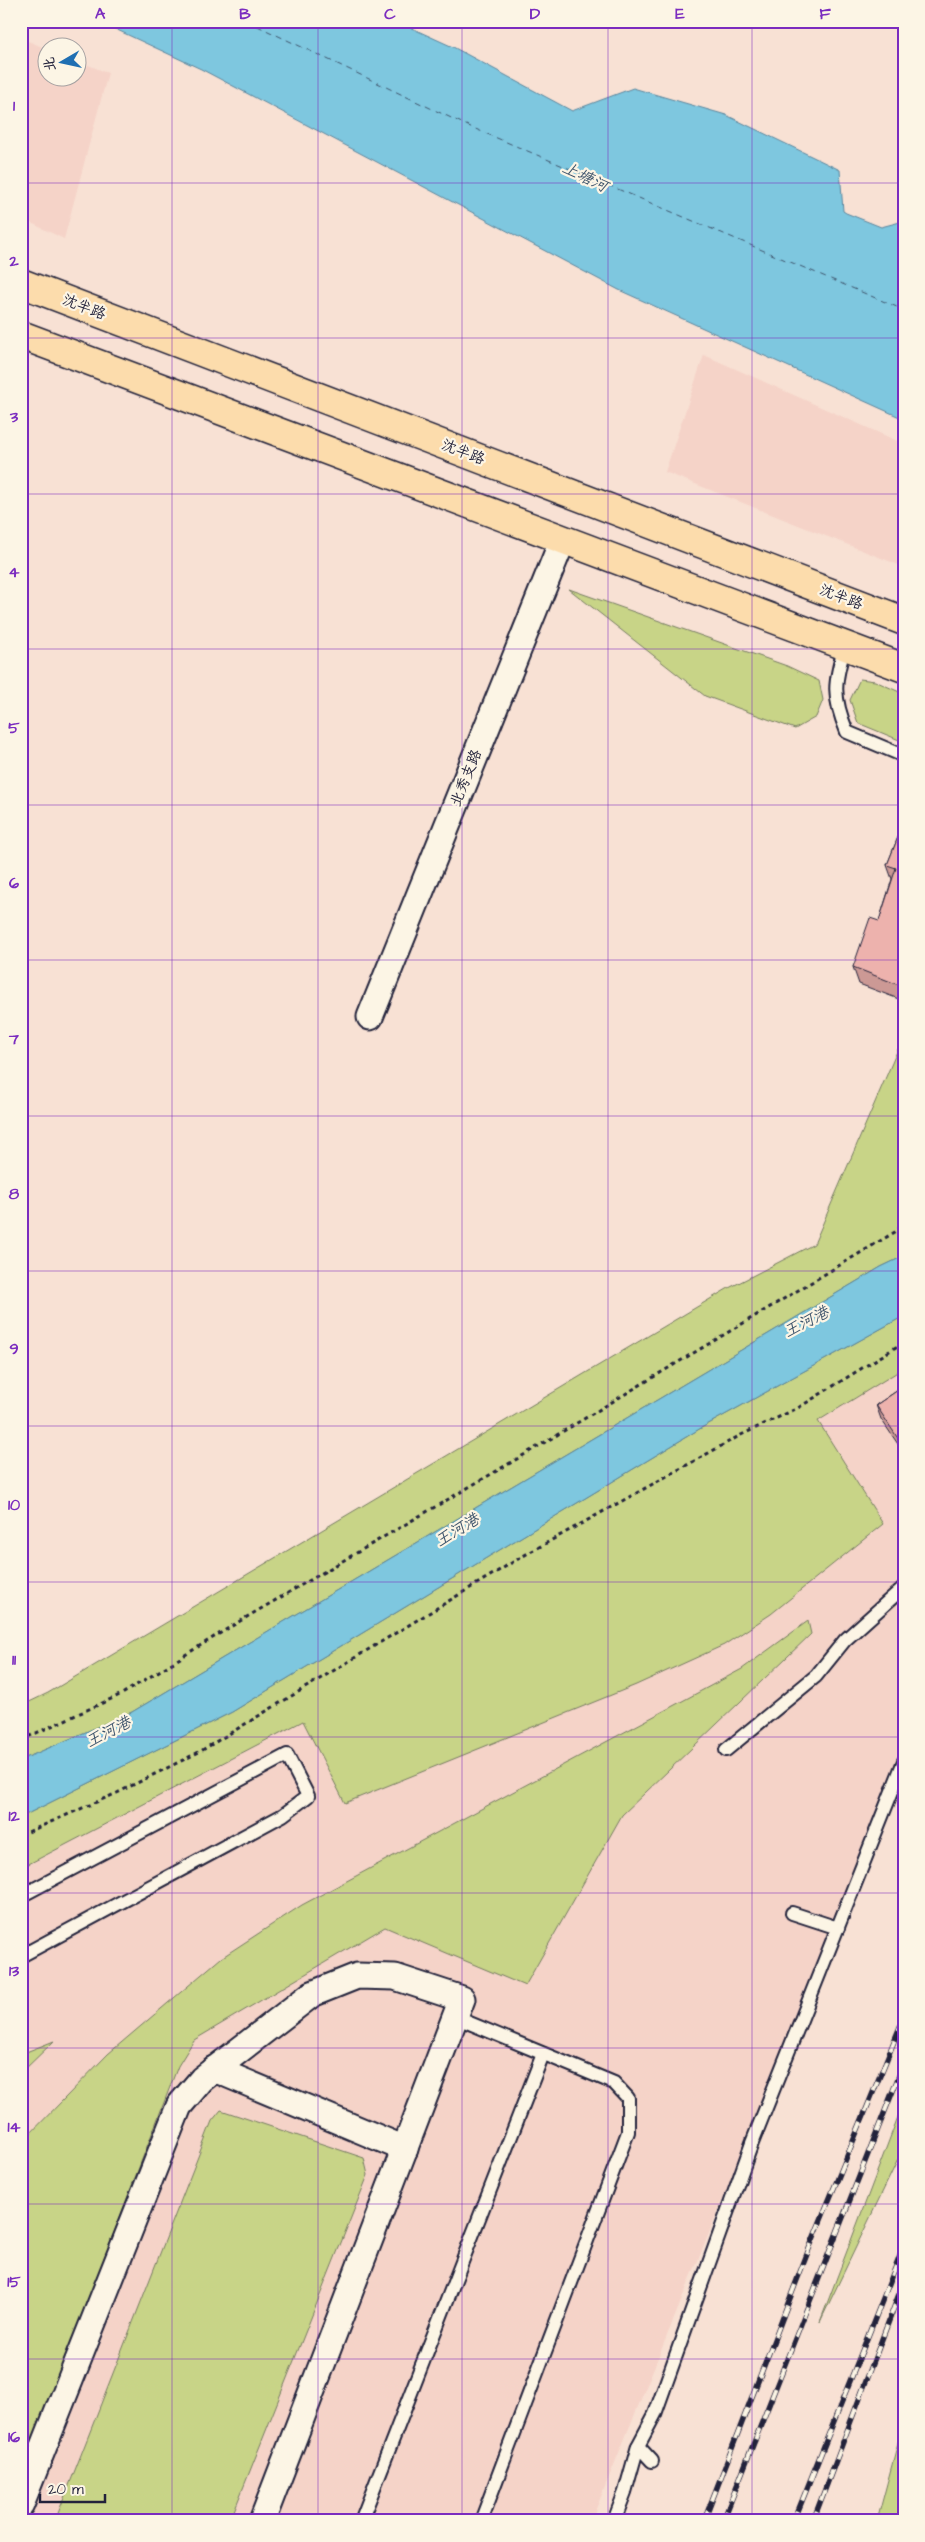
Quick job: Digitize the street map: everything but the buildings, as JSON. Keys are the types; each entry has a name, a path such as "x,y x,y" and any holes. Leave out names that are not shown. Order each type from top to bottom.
{"main road":[{"name":"沈半路","path":"21,283 904,621"},
{"path":"21,335 904,668"}],"street":[{"name":"北秀支路","path":"370,1017 563,539"},
{"path":"21,2504 179,2106 202,2079 312,1994 356,1976 396,1977 462,1999 262,2521"},
{"path":"214,2069 404,2149"}],"lane":[{"path":"845,646 836,677 836,707 847,732 904,756"},
{"path":"726,1750 816,1676 845,1640 904,1587"},
{"path":"21,1896 287,1755 308,1796 283,1815 21,1956"},
{"path":"614,2521 625,2492 638,2446 656,2414 752,2142 904,1761"},
{"path":"792,1913 838,1928"},
{"path":"456,2017 614,2083 628,2098 628,2132 481,2521"},
{"path":"361,2521 542,2054"},
{"path":"638,2446 652,2461"}],"path":[{"path":"21,1740 122,1694 240,1620 526,1454 895,1232 904,1224"},
{"path":"21,1835 117,1793 199,1752 523,1556 741,1435 798,1408 904,1342"}],"shaded area":[{"path":"21,38 38,45 38,88 88,88 88,65 108,73 64,239 21,218"},
{"path":"704,355 904,444 904,567 665,472"},
{"path":"904,1367 904,1758 591,2521 21,2521 21,1868 303,1721 345,1803 724,1645 771,1614 883,1524 818,1421"}],"green space":[{"path":"569,589 787,666 819,681 823,700 816,717 795,729 705,696"},
{"path":"860,679 875,681 904,694 904,742 858,723 850,700"},
{"path":"898,1049 904,1052 904,1256 881,1267 132,1712 21,1760 21,1706 48,1693 727,1289 814,1244"},
{"path":"904,1316 904,1368 818,1421 883,1524 771,1614 724,1645 636,1685 345,1803 303,1721 21,1868 21,1817 232,1712 701,1428"},
{"path":"808,1621 811,1634 622,1815 525,1986 385,1927 194,2040 178,2066 21,2474 21,2143 108,2054 221,1958 302,1905 742,1669"},
{"path":"54,2041 21,2073 21,2054"},
{"path":"904,2101 904,2147 820,2322"},
{"path":"221,2110 364,2158 368,2175 230,2521 55,2521 212,2121"},
{"path":"904,2420 904,2521 877,2521"}],"water":[{"name":"上塘河","path":"98,21 396,21 453,47 572,111 633,88 726,115 840,170 843,211 881,227 904,221 904,419 619,290 201,69"},
{"name":"王河港","path":"904,1256 904,1316 701,1428 232,1712 21,1817 21,1760 132,1712 881,1267"}],"ferry route":[{"path":"247,21 466,125 904,310"}],"railway":[{"path":"704,2521 809,2249 904,2017"},
{"path":"723,2521 904,2063"},
{"path":"794,2521 904,2246"},
{"path":"813,2521 904,2281"}]}
